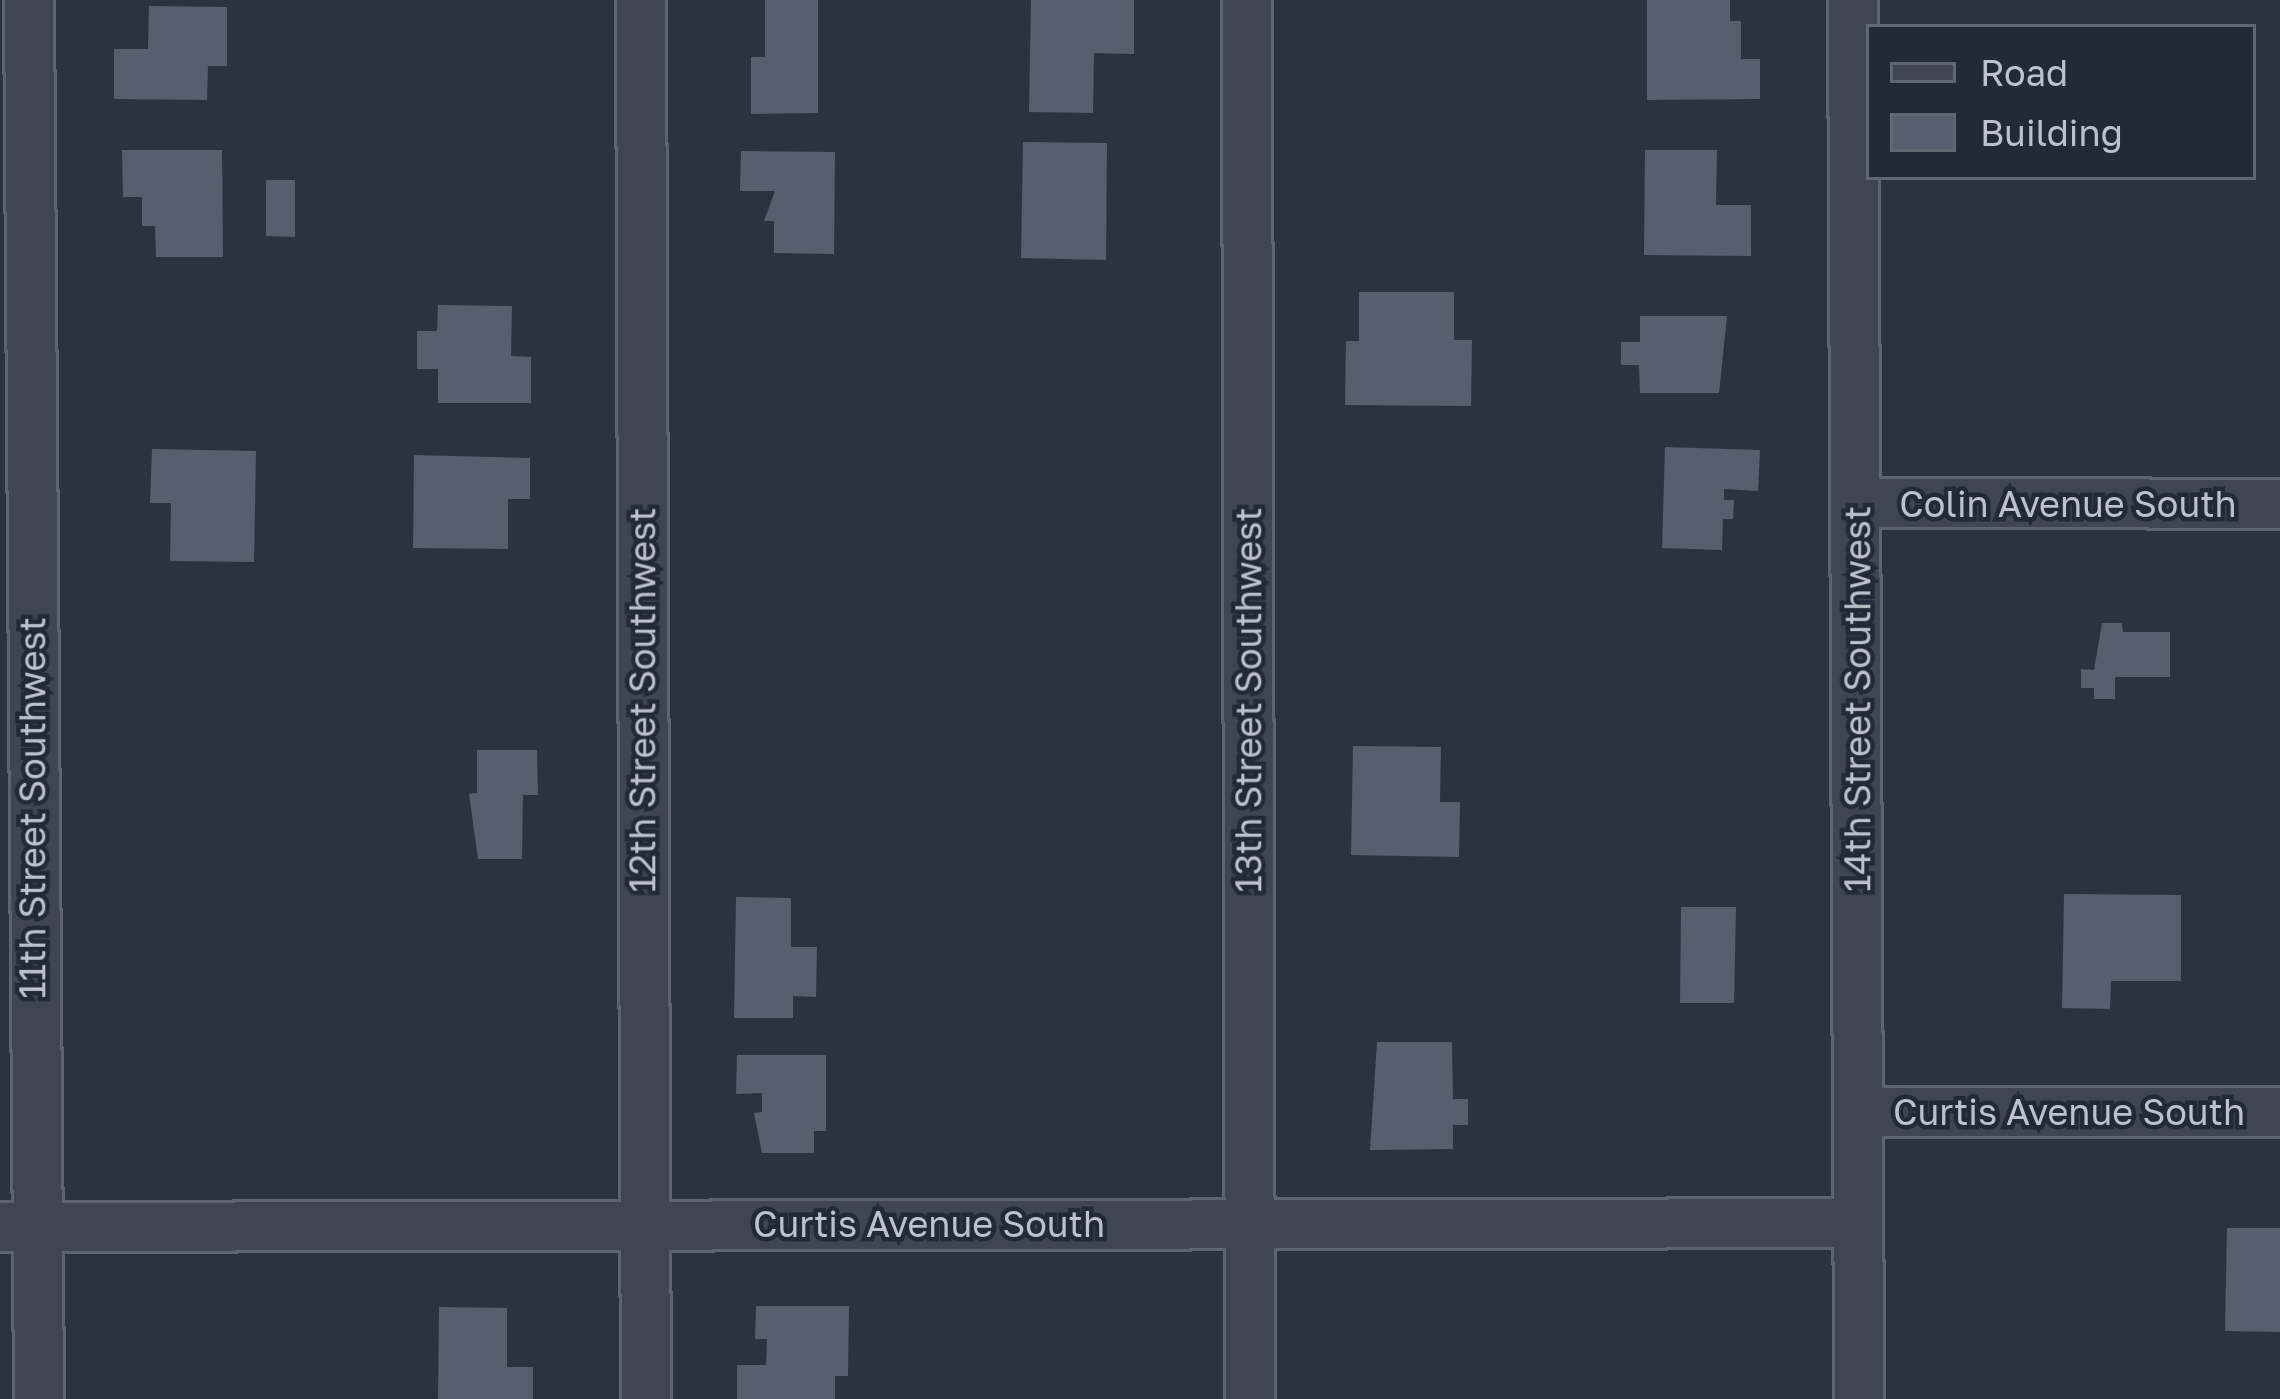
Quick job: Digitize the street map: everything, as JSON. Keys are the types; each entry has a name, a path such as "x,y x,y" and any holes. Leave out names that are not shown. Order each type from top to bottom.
{"street":[{"name":"11th Street Southwest","path":"29,0 18,1226 39,1399"},
{"name":"12th Street Southwest","path":"641,0 646,1399"},
{"name":"13th Street Southwest","path":"1247,0 1250,1399"},
{"name":"14th Street Southwest","path":"1853,0 1859,1399"},
{"name":"Colin Avenue South","path":"1856,502 2280,504"},
{"name":"Curtis Avenue South","path":"1858,1112 2280,1112"},
{"name":"Curtis Avenue South","path":"18,1226 1858,1223"}],"building":[{"path":"765,0 818,0 818,113 751,114 751,57 765,57"},
{"path":"1031,0 1134,0 1134,54 1094,53 1093,113 1029,112"},
{"path":"1647,0 1730,0 1730,21 1741,21 1741,59 1760,59 1760,99 1647,100"},
{"path":"149,6 227,7 227,66 208,66 207,100 114,99 114,49 148,49"},
{"path":"1023,142 1107,143 1106,260 1021,258"},
{"path":"122,150 222,150 223,257 156,257 155,226 142,226 142,197 123,197"},
{"path":"1645,150 1717,150 1716,205 1751,205 1751,256 1644,255"},
{"path":"741,151 835,152 834,254 774,253 774,221 764,221 775,191 740,191"},
{"path":"266,180 295,180 295,237 266,236"},
{"path":"1359,292 1454,292 1454,340 1472,340 1471,406 1345,405 1346,341 1359,341"},
{"path":"438,305 512,306 511,356 531,357 531,403 438,403 438,369 417,369 417,331 437,331"},
{"path":"1640,316 1727,316 1719,393 1640,393 1639,365 1621,365 1621,342 1640,342"},
{"path":"1665,447 1760,450 1758,491 1724,489 1724,500 1734,500 1733,519 1723,519 1722,550 1662,548"},
{"path":"152,449 256,451 254,562 170,561 171,503 150,503"},
{"path":"414,455 530,458 530,499 508,499 508,549 413,548"},
{"path":"2102,623 2122,623 2123,632 2170,632 2170,677 2115,677 2115,699 2094,699 2094,688 2081,688 2081,669 2094,670"},
{"path":"1353,746 1441,747 1440,802 1460,802 1459,857 1351,855"},
{"path":"477,750 537,750 538,795 523,795 522,859 478,859 469,794 477,793"},
{"path":"2064,894 2181,895 2181,981 2111,981 2110,1009 2062,1008"},
{"path":"736,897 791,898 791,947 817,947 816,997 793,996 793,1018 734,1018"},
{"path":"1681,907 1736,907 1734,1003 1680,1003"},
{"path":"1377,1042 1452,1042 1453,1099 1468,1099 1468,1125 1453,1125 1453,1149 1370,1150"},
{"path":"737,1055 826,1055 826,1131 814,1131 814,1153 762,1153 754,1113 762,1112 762,1093 736,1094"},
{"path":"2227,1228 2280,1228 2280,1332 2225,1331"},
{"path":"756,1306 849,1306 848,1376 835,1376 835,1399 737,1399 737,1365 766,1365 767,1339 755,1339"},
{"path":"439,1307 507,1308 507,1367 533,1367 533,1399 438,1399"}]}
